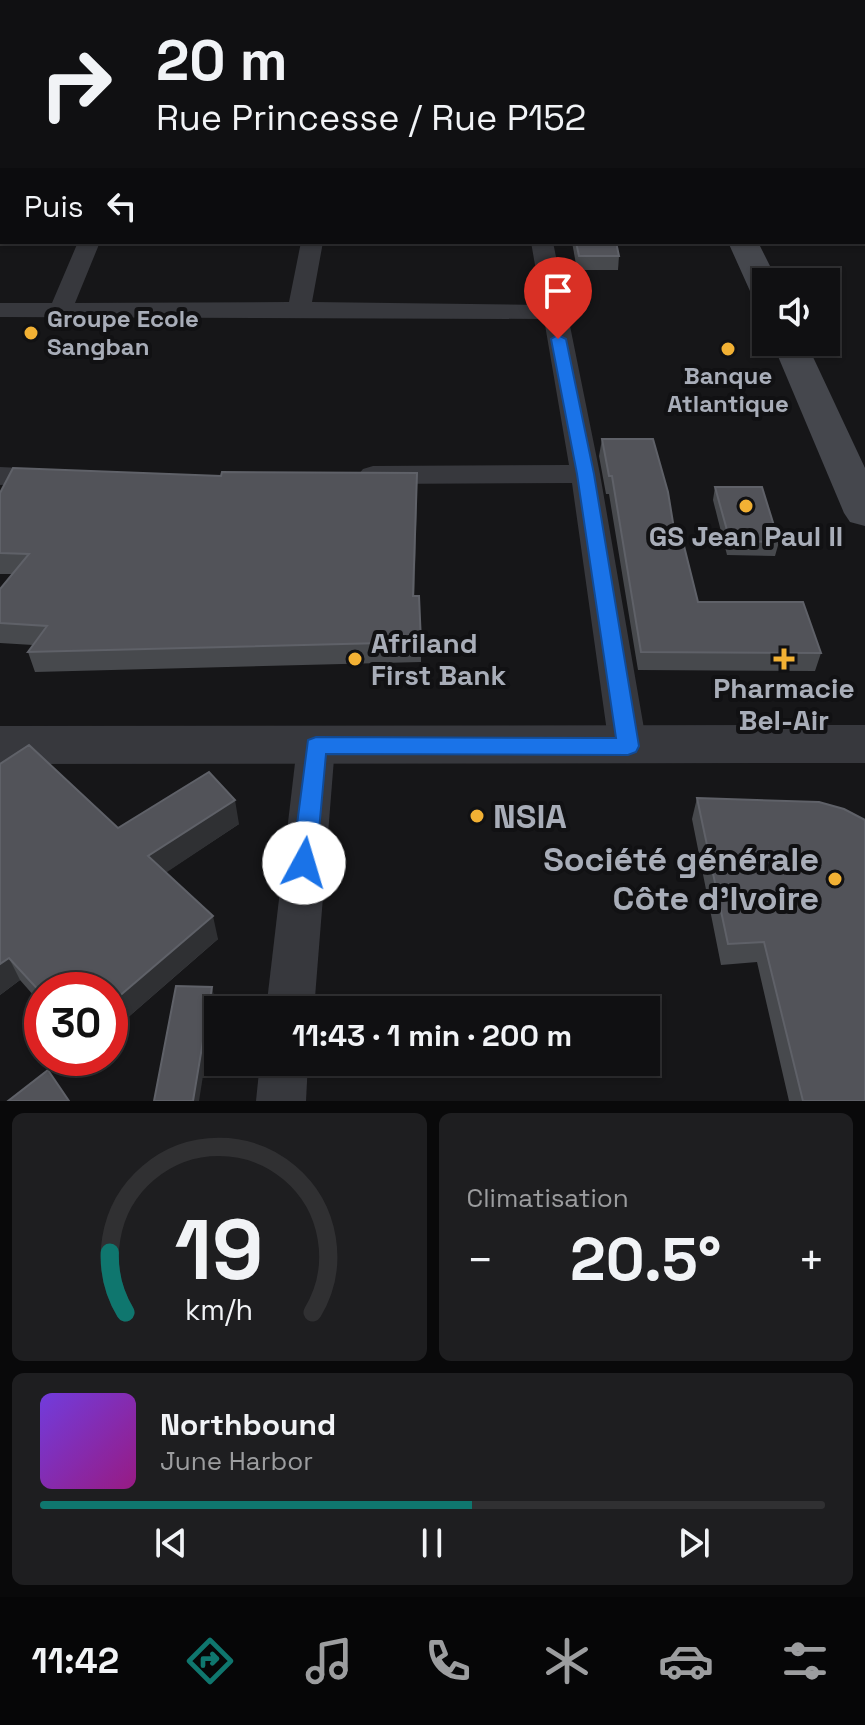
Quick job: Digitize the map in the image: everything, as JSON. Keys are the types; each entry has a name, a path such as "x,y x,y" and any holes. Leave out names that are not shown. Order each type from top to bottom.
{"main road":[{"path":"744,244 755,268"},
{"path":"795,356 865,513"}],"street":[{"path":"60,311 88,244"},
{"path":"299,309 312,244"},
{"path":"542,244 585,474 628,746"},
{"path":"0,310 553,312"},
{"path":"348,475 585,474"},
{"path":"0,476 79,476"},
{"path":"0,745 865,744"},
{"path":"291,996 316,746"},
{"path":"281,1101 283,1076"}],"building":[{"path":"576,244 616,244 619,256 579,256"},
{"path":"602,439 653,439 668,492 676,541 683,542 698,602 803,602 821,653 641,652 612,476 609,476"},
{"path":"13,468 221,476 222,472 417,473 413,596 419,596 421,642 28,652 47,626 0,623 0,589 29,554 0,553 0,493"},
{"path":"715,487 762,487 779,542 730,541"},
{"path":"29,745 118,828 209,772 235,800 148,856 213,916 128,989 128,972 24,974 9,958 0,964 0,764"},
{"path":"697,798 819,802 844,809 865,820 865,1101 803,1101 764,942 728,944"},
{"path":"176,986 212,987 210,996 204,996 204,1035 193,1101 154,1101"},
{"path":"40,1076 52,1076 69,1101 8,1101"}],"place":[{"name":"Groupe Ecole Sangban","path":"31,333"},
{"name":"Banque Atlantique","path":"728,349"},
{"name":"GS Jean Paul II","path":"746,506"},
{"name":"Afriland First Bank","path":"355,659"},
{"name":"Pharmacie Bel-Air","path":"784,659"},
{"name":"NSIA","path":"477,816"},
{"name":"Société générale Côte d’Ivoire","path":"835,879"}],"route":[{"path":"304,863 316,746 628,746 585,474 558,339"}]}
